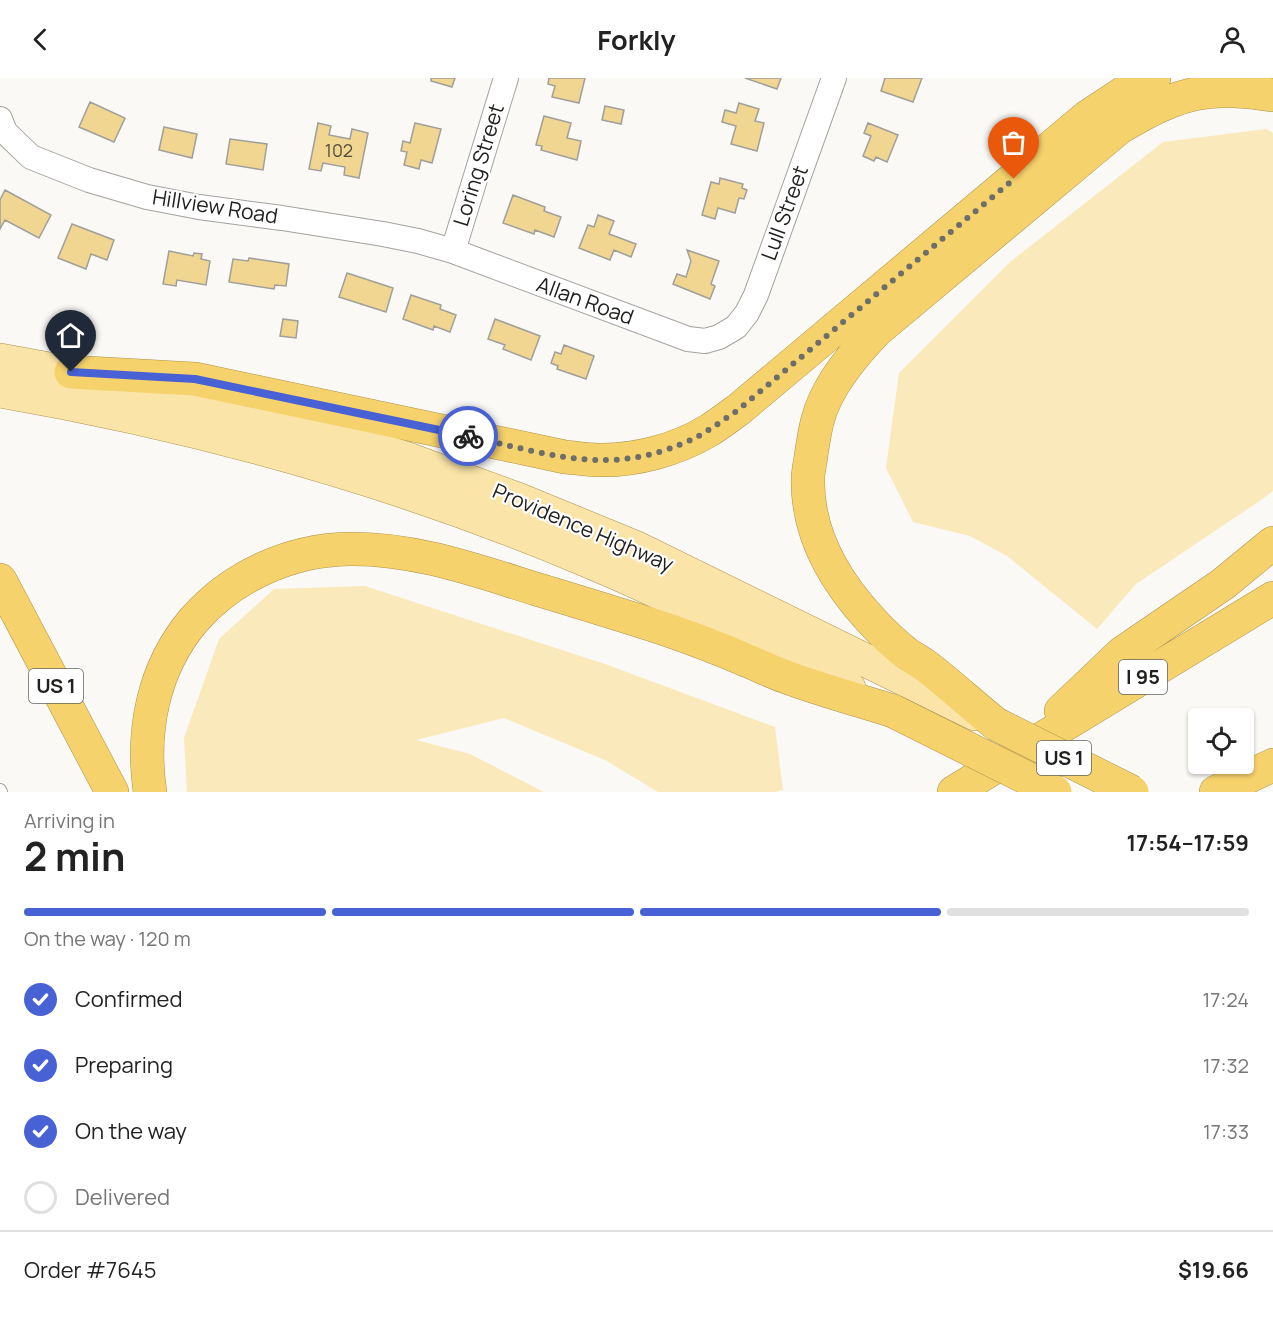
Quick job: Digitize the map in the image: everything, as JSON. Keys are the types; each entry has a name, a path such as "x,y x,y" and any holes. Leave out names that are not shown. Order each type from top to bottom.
{"highway":[{"path":"71,372 195,379 566,457 614,460 648,455 679,445 708,431 738,410 1087,117 1134,86 1154,78"},
{"path":"954,698 925,665 897,645 870,620 837,578 825,555 816,530 810,502 808,476 815,426 836,379 855,353 876,331 1119,128 1144,112 1195,94 1218,90 1273,95"},
{"path":"1013,756 1122,653 1199,601 1273,543"},
{"path":"150,792 146,749 154,696 162,670 187,629 201,612 240,581 280,562 327,550 351,549 404,553 475,570 665,630 785,677 893,711"},
{"name":"US 1","path":"0,580 112,792"},
{"name":"I 95","path":"954,792 1273,598"},
{"name":"US 1","path":"954,698 996,724 1132,792"},
{"name":"Providence Highway","path":"893,711 1055,792"},
{"path":"1221,790 1273,765"}],"main road":[{"name":"Providence Highway","path":"0,360 71,372 201,400 405,458 520,500 637,548 954,698"},
{"name":"Providence Highway","path":"0,391 114,412 232,440 354,475 452,508 587,560 660,593 893,711"}],"street":[{"name":"Loring Street","path":"453,251 506,78"},
{"name":"Lull Street","path":"719,337 736,327 747,313 756,295 834,78"},
{"name":"Hillview Road","path":"0,119 5,132 31,158 89,180 147,197 199,207 373,232 453,251"},
{"name":"Allan Road","path":"453,251 688,339 705,341 719,337"}],"shaded area":[{"path":"1266,129 1273,133 1273,491 1136,584 1097,629 1007,556 970,536 913,522 886,468 899,373 1010,262 1163,142"},
{"path":"365,586 605,664 775,727 783,790 774,792 658,792 605,760 504,718 416,740 470,754 544,792 187,792 184,738 219,639 274,589"}],"building":[{"path":"431,78 455,78 452,87 431,81"},
{"path":"549,78 585,78 579,103 552,97 555,86 548,84"},
{"path":"745,78 781,78 777,89"},
{"path":"885,78 922,78 913,102 881,91"},
{"path":"90,102 125,118 114,142 79,127"},
{"path":"739,103 759,109 755,121 764,123 757,151 731,144 736,126 722,122 725,110 736,113"},
{"path":"605,106 624,110 621,124 602,120"},
{"path":"544,116 571,123 567,138 581,141 577,160 541,150 542,146 536,145"},
{"path":"318,123 331,126 329,135 350,139 352,129 368,133 359,178 344,175 345,167 323,163 321,171 309,169"},
{"path":"415,123 441,129 432,163 421,160 419,169 404,165 407,152 401,151 403,141 410,143"},
{"path":"868,123 898,135 887,162 876,157 874,161 863,156 871,136 864,133"},
{"path":"164,127 197,134 192,158 159,150"},
{"path":"230,139 267,144 263,170 226,164"},
{"path":"720,178 743,184 742,188 747,190 744,199 739,198 735,213 718,208 715,219 702,215 711,182 719,184"},
{"path":"5,190 51,215 39,238 5,220 0,229 0,200"},
{"path":"513,195 545,207 544,211 561,217 554,237 535,230 534,234 503,223"},
{"path":"598,215 614,221 609,234 636,244 631,257 614,250 610,260 579,248 588,225 594,227"},
{"path":"72,224 114,240 107,260 91,254 86,269 58,258"},
{"path":"687,250 719,261 711,284 715,286 710,299 673,284 677,274 686,277 691,261"},
{"path":"169,251 193,256 194,253 202,254 201,259 210,261 206,285 177,280 176,286 163,284"},
{"path":"249,258 289,264 286,286 275,285 274,289 229,282 233,259 248,261"},
{"path":"347,273 393,288 386,312 339,297"},
{"path":"411,295 441,305 440,309 456,315 450,332 434,326 433,330 403,319"},
{"path":"283,319 298,321 296,338 280,336"},
{"path":"495,319 540,336 531,360 503,349 505,345 488,339"},
{"path":"564,345 594,356 586,379 557,369 558,366 551,363 555,352 561,354"}],"way so far":[{"path":"468,436 566,457 597,460 648,455 679,445 708,431 738,410 1014,179"}],"route":[{"path":"71,372 195,379 468,436"}]}
